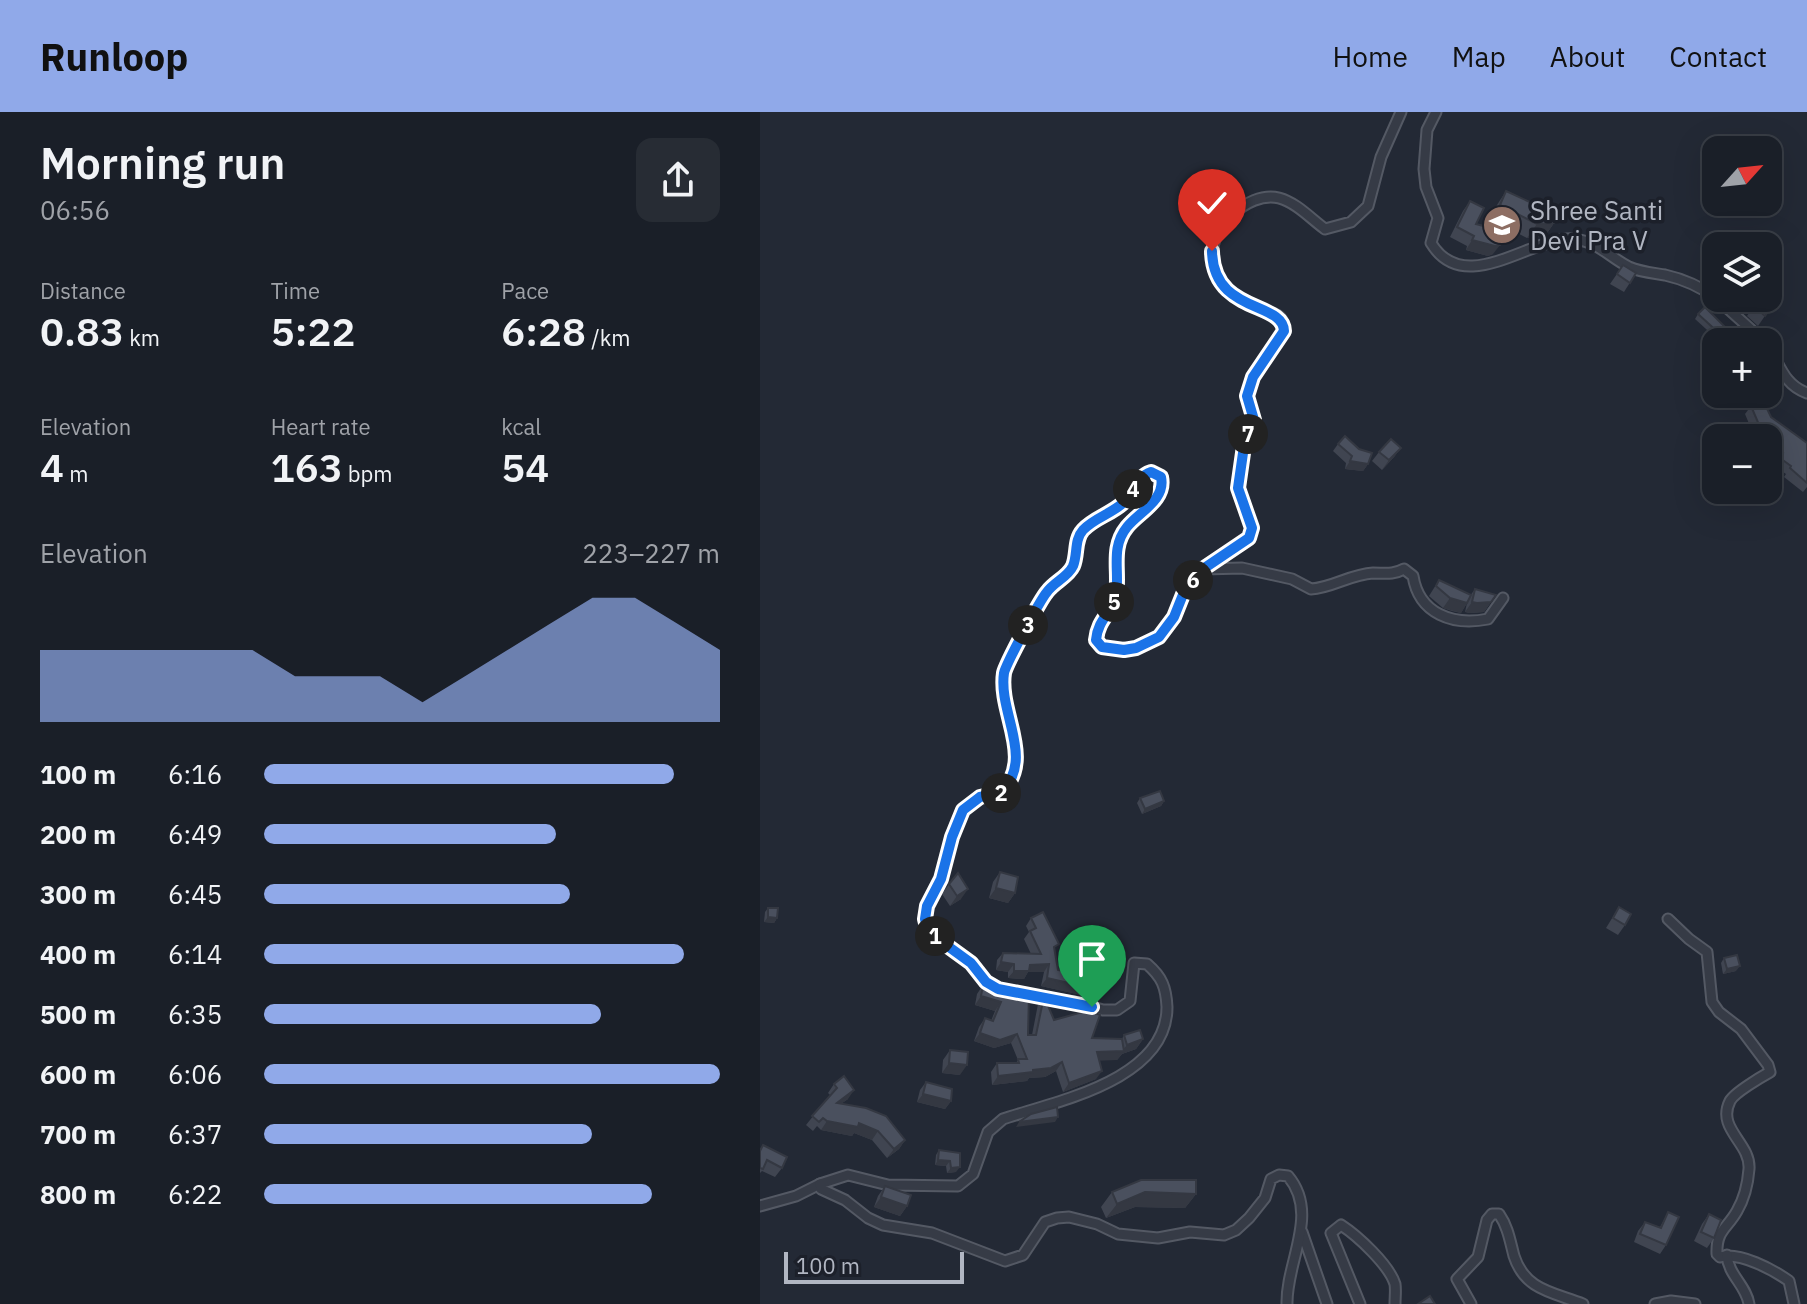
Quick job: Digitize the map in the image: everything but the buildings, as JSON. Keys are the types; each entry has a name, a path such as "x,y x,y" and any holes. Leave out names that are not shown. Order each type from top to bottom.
{"street":[{"path":"760,1206 796,1196 848,1175 888,1185 958,1186 973,1174 988,1132 994,1125 1003,1119 1093,1090 1122,1074 1160,1041 1167,1016 1166,987 1147,964 1134,963 1130,1001 1117,1010 1103,1010 998,989 986,982 971,963 927,927 927,906 941,879 963,810 980,797 1002,792 1009,782 1016,753 1004,694 1005,668 1041,600 1073,567 1082,531 1094,520 1121,505 1144,474 1151,472 1161,477 1163,484 1158,495 1119,538 1116,598 1097,626 1096,640 1102,647 1124,650 1159,637 1174,617 1184,592 1203,569 1249,538 1252,528 1238,488 1245,439 1253,429 1254,420 1247,396 1253,377 1284,331 1284,322 1277,315 1232,296 1213,263 1217,236 1238,209 1269,197 1296,205 1325,229 1351,222 1368,206 1381,157 1401,112"},
{"path":"1436,112 1427,130 1424,177 1438,218 1431,243 1443,256 1479,266 1556,240 1578,240 1606,250 1629,268 1681,280 1702,291"},
{"path":"1734,312 1751,328"},
{"path":"1782,373 1794,388 1807,393"},
{"path":"1203,569 1242,568 1292,579 1311,589 1349,577 1372,573 1389,575 1404,569 1413,576 1416,592 1426,606 1460,622 1488,619 1503,598"},
{"path":"1668,919 1707,952 1712,1002 1719,1012 1741,1029 1770,1072 1732,1096 1728,1103 1728,1127 1745,1151 1749,1167 1737,1211 1716,1242 1717,1254 1720,1257 1737,1254 1789,1281 1794,1304"},
{"path":"820,1184 821,1189 845,1200 883,1225 932,1233 1005,1261 1023,1255 1045,1222 1057,1218 1069,1217 1097,1224 1118,1234 1158,1238 1190,1232 1224,1235 1236,1230 1249,1218 1265,1198 1271,1179 1279,1175 1288,1176 1298,1188 1302,1202 1287,1304"},
{"path":"1471,1304 1457,1279 1478,1257 1487,1220 1492,1214 1499,1214 1506,1225 1522,1276 1532,1285 1583,1304"},
{"path":"1360,1304 1331,1233 1341,1225 1354,1233 1385,1268 1396,1287 1395,1304"},
{"path":"1300,1229 1327,1304"},
{"path":"1727,1255 1728,1266 1747,1293 1749,1304"},
{"path":"1655,1304 1671,1301 1695,1304"}],"place":[{"name":"Shree Santi Devi Pra V","path":"1502,225"}],"route":[{"path":"1092,1007 1017,994 986,982 971,963 927,927 927,906 936,893 963,810 980,797 1002,792 1009,782 1016,753 1004,694 1005,668 1041,600 1073,567 1082,531 1094,520 1121,505 1144,474 1151,472 1161,477 1161,491 1119,538 1116,598 1097,626 1096,640 1102,647 1124,650 1150,643 1159,637 1174,617 1184,592 1203,569 1249,538 1252,528 1238,488 1245,439 1253,429 1254,420 1247,396 1253,377 1284,331 1284,322 1277,315 1232,296 1213,263 1212,251"}]}
